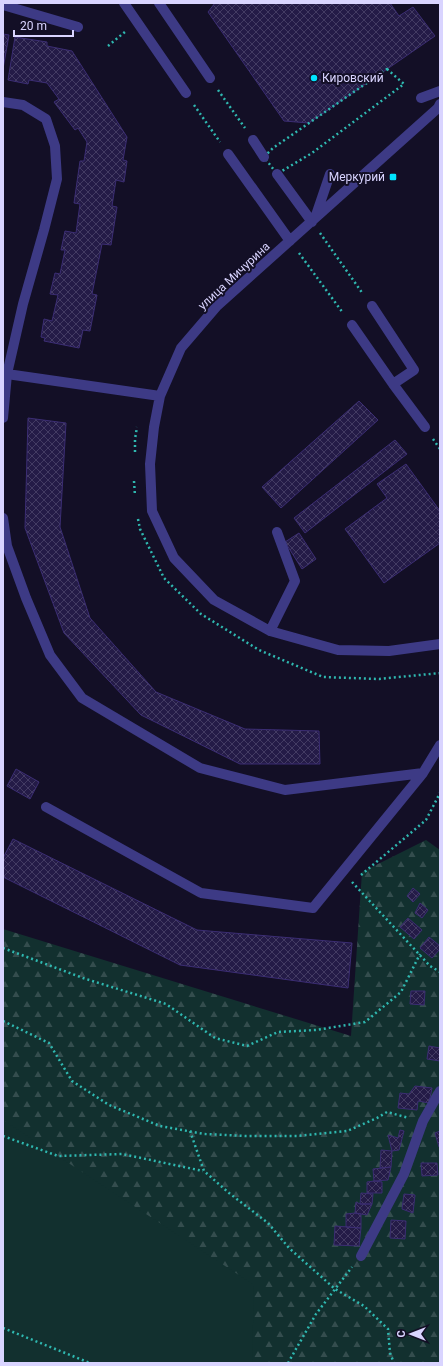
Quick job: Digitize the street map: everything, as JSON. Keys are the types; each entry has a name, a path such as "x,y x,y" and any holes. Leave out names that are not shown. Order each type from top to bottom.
{"street":[{"path":"124,3 186,93"},
{"path":"159,3 210,78"},
{"path":"3,6 78,27"},
{"path":"421,98 440,91"},
{"path":"3,102 23,105 46,119 55,146 57,179 5,372 3,418"},
{"name":"улица Мичурина","path":"439,107 217,306 181,348 160,396 154,427 150,464 152,511 174,558 214,600 270,631 338,650 389,651 440,644"},
{"path":"254,140 264,157"},
{"path":"228,154 290,241"},
{"path":"277,174 313,221"},
{"path":"313,221 330,174"},
{"path":"372,306 414,370 393,384"},
{"path":"352,325 393,384 426,427"},
{"path":"5,372 160,396"},
{"path":"3,518 7,546 26,598 50,655 82,698 200,768 285,790 423,773"},
{"path":"270,631 295,581 277,532"},
{"path":"46,807 201,893 313,908 423,773 440,745"},
{"path":"361,1256 404,1174 423,1121 440,1091"}],"path":[{"path":"108,46 137,22"},
{"path":"387,69 404,84 312,152 277,174 264,157 273,148 387,69"},
{"path":"210,78 254,140"},
{"path":"186,93 228,154"},
{"path":"313,221 372,306"},
{"path":"290,241 352,325"},
{"path":"135,454 135,439 138,424"},
{"path":"134,475 136,503"},
{"path":"138,516 140,529 164,578 201,614 259,650 323,676 379,679 440,673"},
{"path":"440,794 426,820 352,883 430,966 440,972"},
{"path":"3,948 83,978 166,1004 215,1038 247,1046 278,1032 316,1030 365,1022 401,992 420,954"},
{"path":"3,1021 48,1043 72,1081 109,1105 160,1126 204,1134 297,1136 347,1131 387,1112 423,1121"},
{"path":"190,1131 204,1171 268,1224 289,1248 335,1289 364,1306 388,1329 390,1353 394,1363"},
{"path":"3,1136 58,1156 122,1154 204,1171"},
{"path":"288,1363 316,1314 361,1256"},
{"path":"3,1328 90,1363"}],"green space":[{"path":"426,840 440,850 440,1363 3,1363 3,929 351,1036 362,872"},
{"path":"3,1120 254,1285 252,1363 3,1363"}],"building":[{"name":"Кировский","path":"215,3 390,3 399,16 413,7 435,36 309,123 284,121 208,12"},
{"path":"3,34 9,35 3,69"},
{"path":"15,37 47,42 47,46 72,51 127,137 123,160 127,161 124,182 116,180 112,206 117,207 111,245 102,244 92,294 97,295 90,331 83,330 79,348 44,341 45,338 41,337 44,319 52,321 58,295 50,294 55,273 60,274 65,250 61,250 65,231 76,233 80,204 74,203 80,161 84,161 87,142 78,128 75,130 54,102 59,99 47,83 29,80 28,84 8,80"},
{"path":"359,401 378,420 281,508 262,487"},
{"path":"28,418 66,423 60,527 90,618 156,692 245,729 319,731 320,764 240,764 141,715 64,633 25,528"},
{"path":"395,440 407,454 305,533 294,518"},
{"path":"406,464 440,511 440,543 384,583 345,529 387,498 377,484"},
{"path":"299,533 316,559 302,569 285,542"},
{"path":"16,769 39,782 30,799 7,786"},
{"path":"13,839 197,930 352,943 348,988 180,965 3,877 3,858"},
{"path":"413,888 420,894 413,902 407,896"},
{"path":"420,903 428,910 422,918 415,913"},
{"path":"408,918 422,930 414,939 400,927"},
{"path":"429,937 440,946 440,949 432,958 420,948"},
{"path":"411,991 425,991 424,1005 410,1004"},
{"path":"429,1046 440,1048 440,1061 427,1059"},
{"path":"415,1086 432,1088 429,1103 418,1101 417,1110 398,1108 400,1093 409,1094"},
{"path":"400,1130 404,1131 399,1150 392,1151 388,1135 398,1138"},
{"path":"440,1131 440,1146 439,1147 435,1133"},
{"path":"381,1150 392,1151 391,1167 380,1168"},
{"path":"421,1163 437,1163 438,1175 422,1176"},
{"path":"391,1167 388,1180 374,1181 373,1169"},
{"path":"367,1182 382,1182 382,1193 367,1193"},
{"path":"361,1193 373,1194 372,1204 360,1204"},
{"path":"404,1194 415,1195 413,1213 402,1209"},
{"path":"356,1202 360,1204 372,1204 367,1215 355,1213"},
{"path":"346,1214 361,1214 361,1228 346,1227"},
{"path":"391,1220 406,1221 405,1239 390,1238"},
{"path":"335,1226 361,1228 359,1246 334,1245"}],"place":[{"name":"Кировский","path":"314,78"},
{"name":"Меркурий","path":"393,177"}]}
